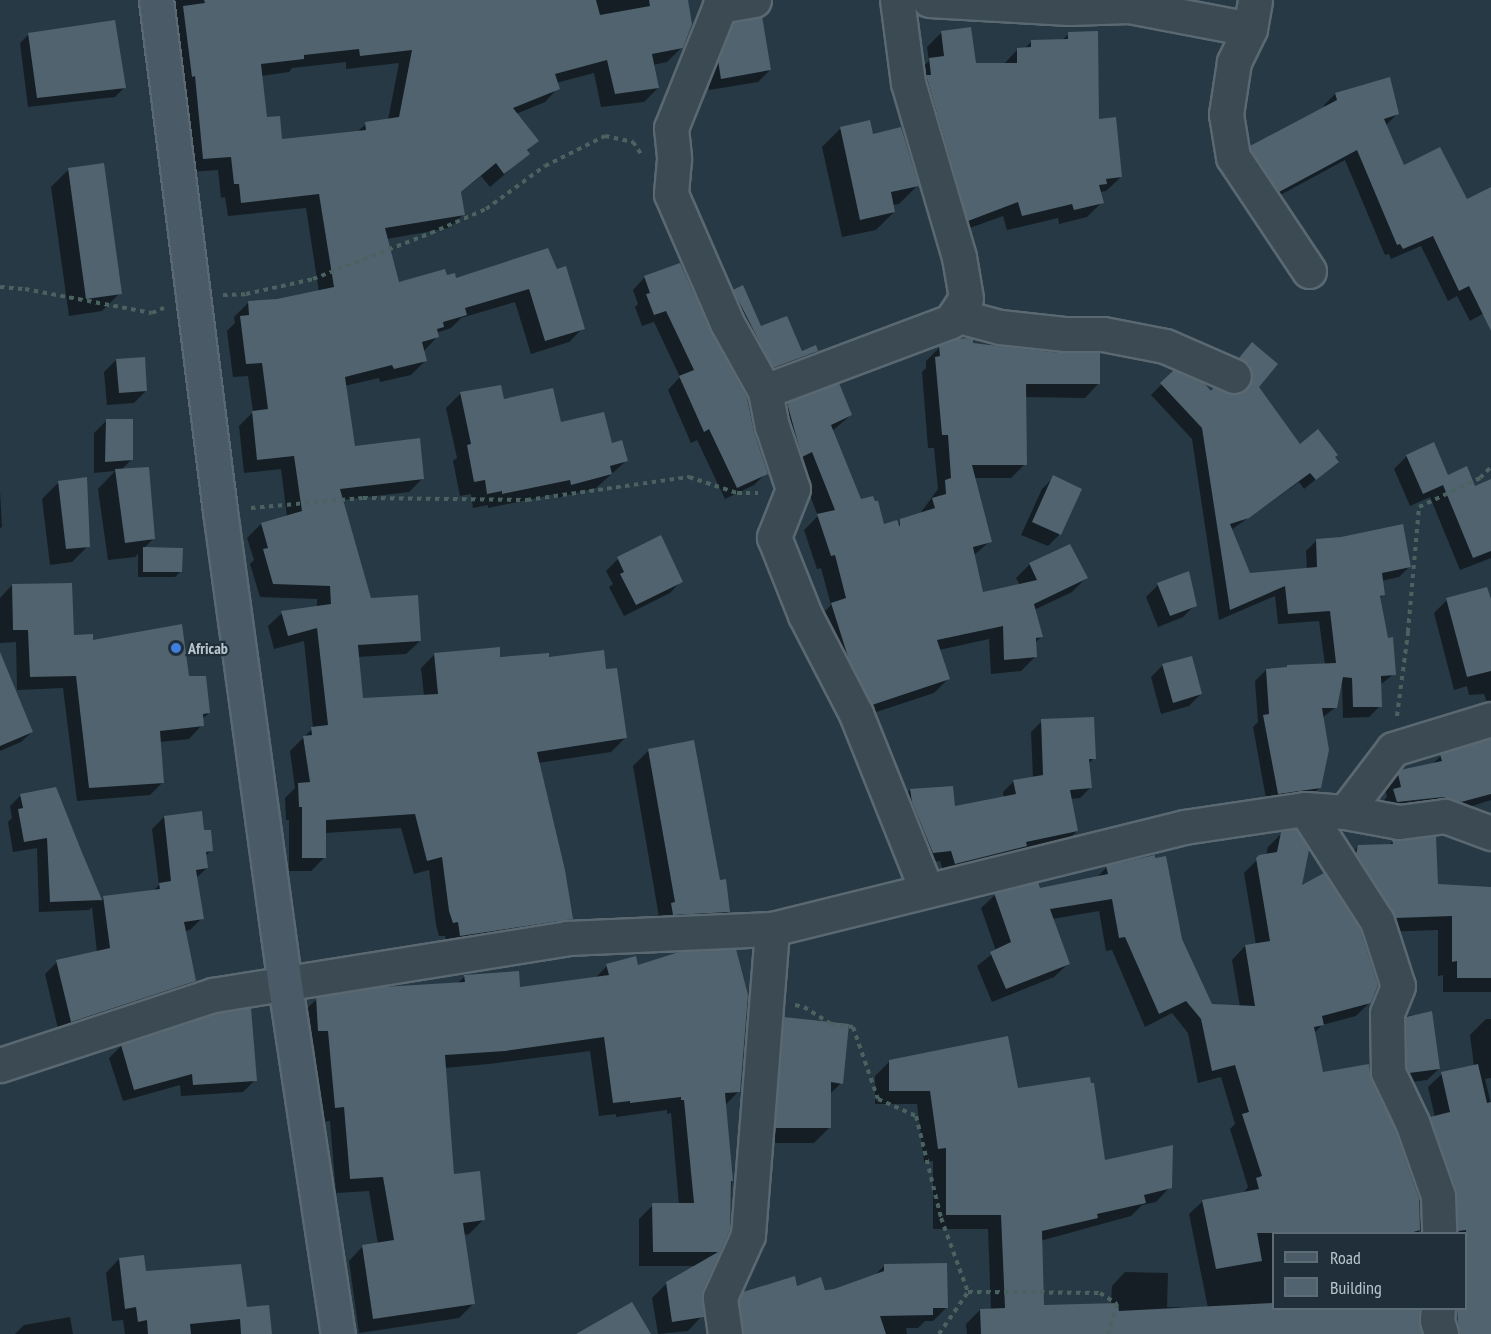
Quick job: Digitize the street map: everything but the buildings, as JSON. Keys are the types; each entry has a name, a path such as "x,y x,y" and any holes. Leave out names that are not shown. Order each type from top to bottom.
{"main road":[{"path":"156,0 220,511 285,985 338,1334"}],"street":[{"path":"754,0 720,6 671,128 674,159 671,194 727,323 765,391 772,426 793,489 774,537 805,615 856,714 926,889"},
{"path":"765,391 951,321 966,298 959,257 908,83 897,0"},
{"path":"929,0 1069,8 1129,6 1252,14 1234,62 1226,114 1233,157 1309,271"},
{"path":"955,315 1000,327 1064,334 1103,334 1165,346 1234,376"},
{"path":"1345,812 1393,750 1491,719"},
{"path":"1305,809 1377,921 1398,986 1387,1013 1388,1072 1412,1122 1438,1196 1439,1232"},
{"path":"0,1065 213,994 285,985 567,938 772,929 926,889 1184,827 1305,809 1345,812 1399,822 1445,816 1491,833"},
{"path":"725,1334 720,1296 748,1235 772,929"},
{"path":"1438,1310 1437,1320 1441,1334"}],"path":[{"path":"0,287 25,289 152,313 192,297 246,294 313,279 486,209 545,166 606,136 633,142 671,194"},
{"path":"1393,750 1408,632 1419,507 1480,478 1491,467"},
{"path":"220,511 363,498 527,500 689,477 736,493 765,493 793,489"},
{"path":"765,999 804,1007 831,1024 853,1027 878,1099 916,1116 942,1218 968,1292"},
{"path":"939,1334 968,1292"},
{"path":"968,1292 1100,1293 1117,1304 1108,1334"}],"place":[{"name":"Africab","path":"176,648"}]}
